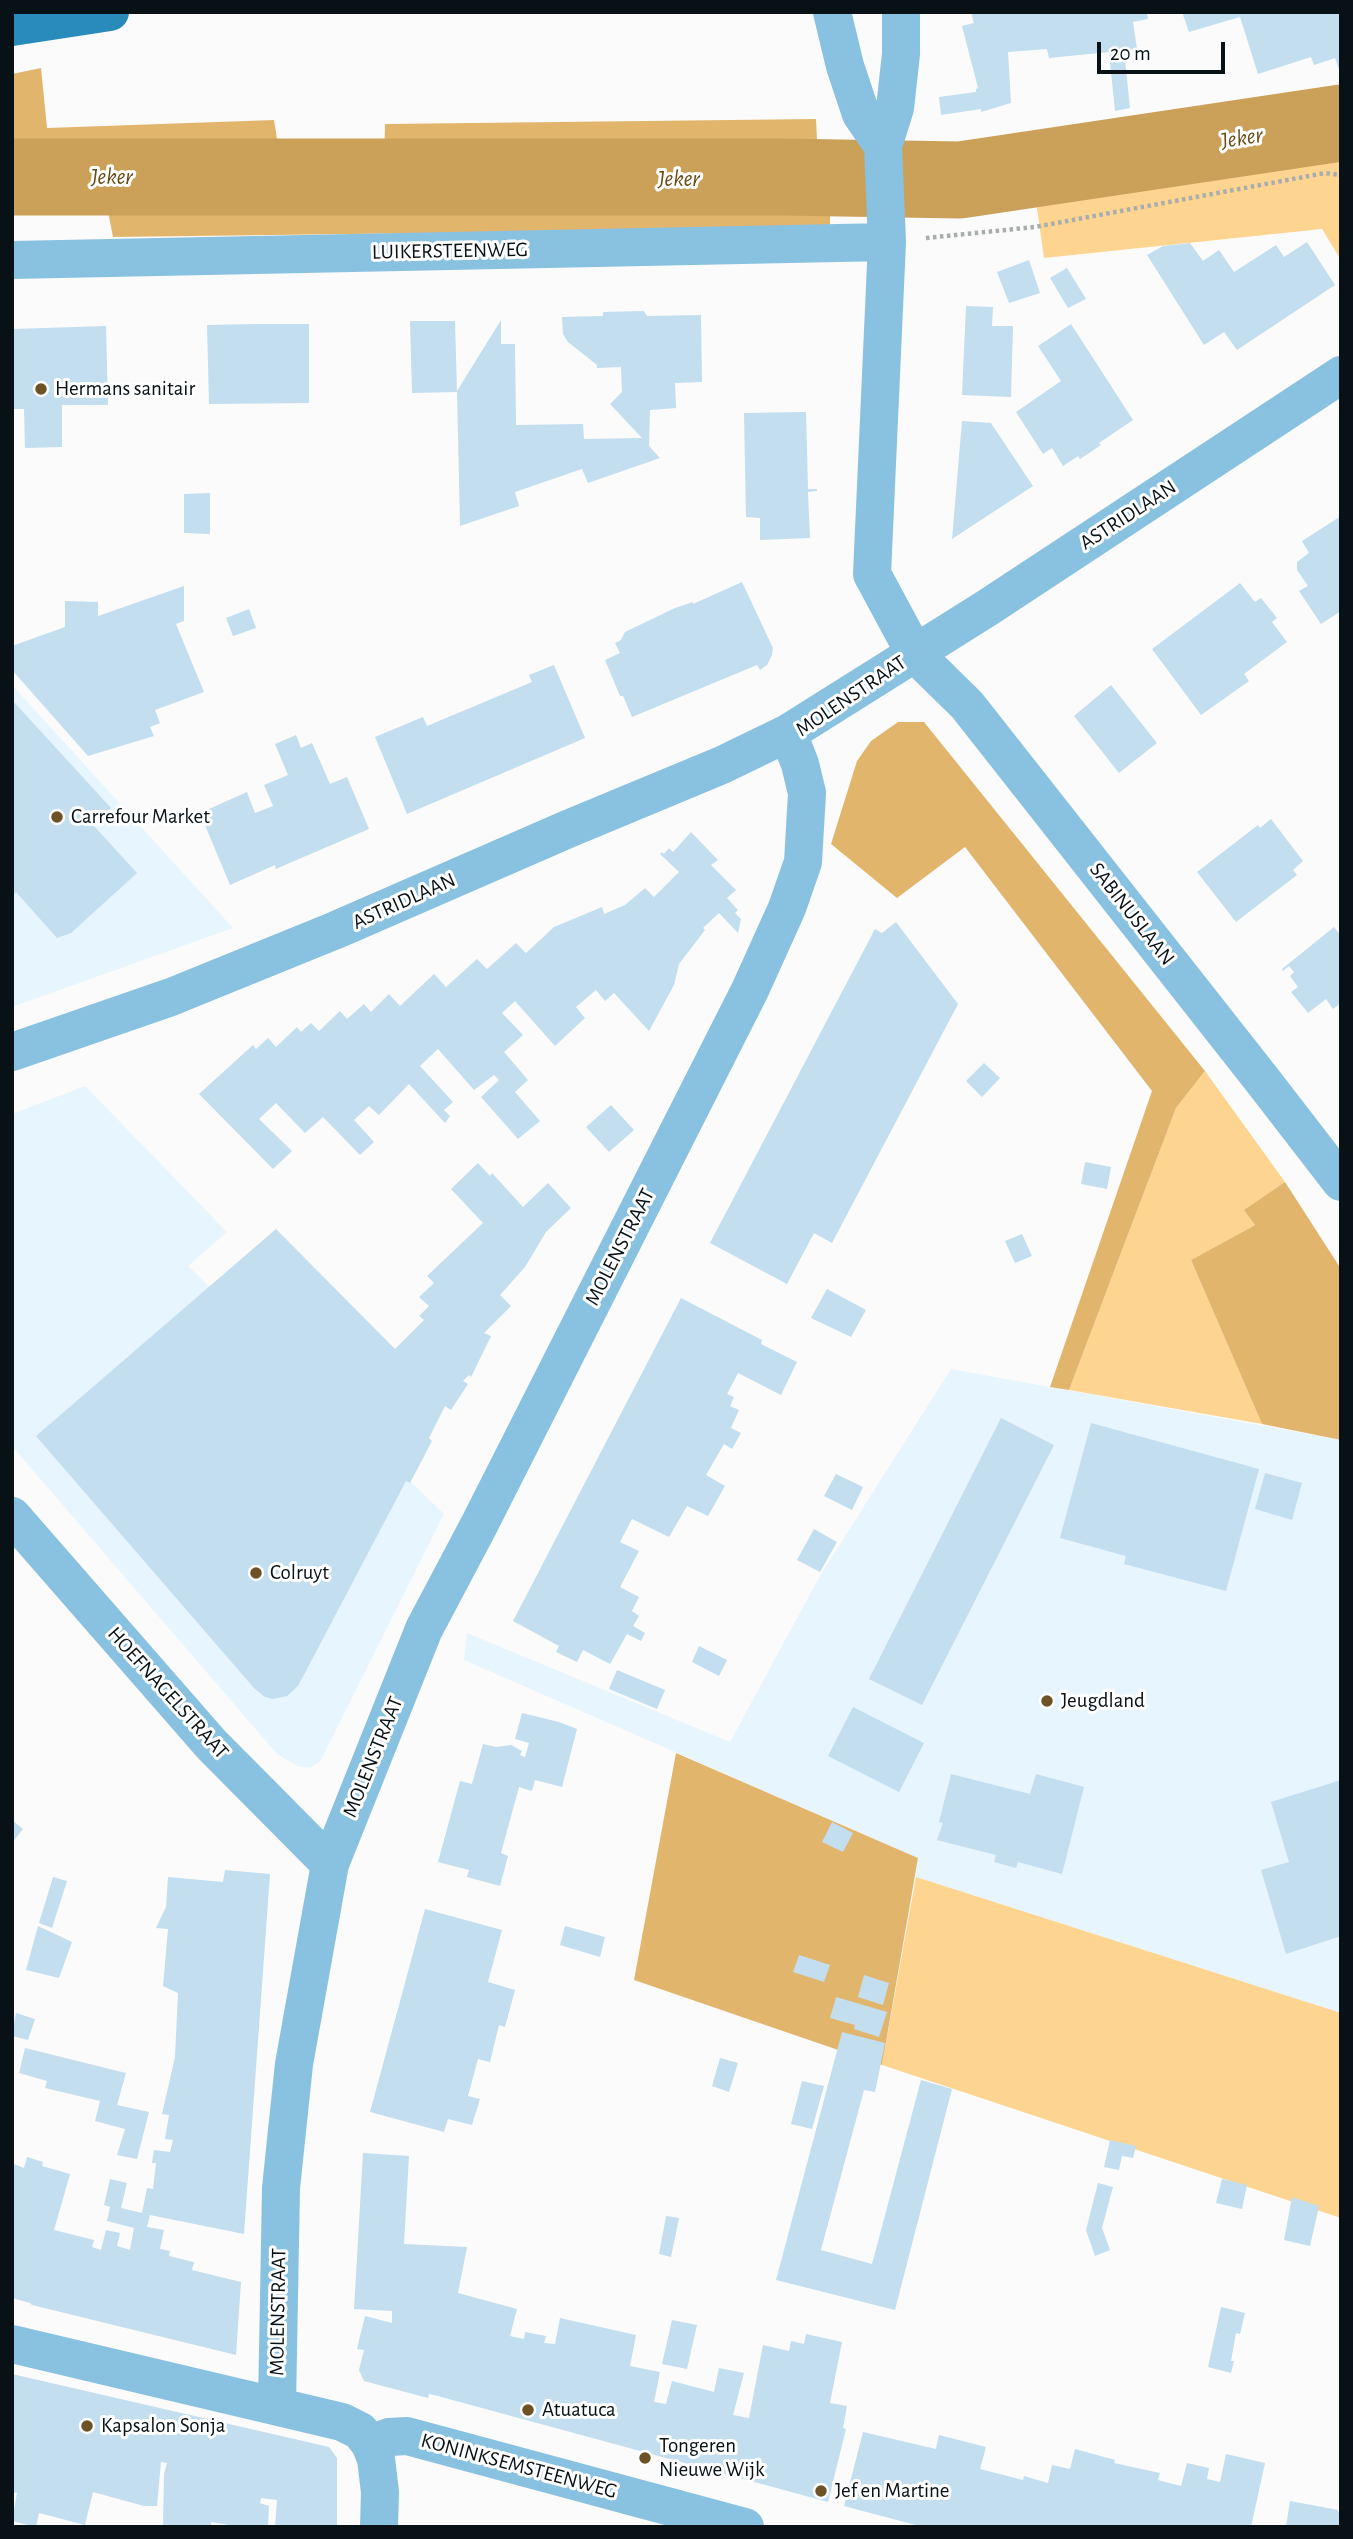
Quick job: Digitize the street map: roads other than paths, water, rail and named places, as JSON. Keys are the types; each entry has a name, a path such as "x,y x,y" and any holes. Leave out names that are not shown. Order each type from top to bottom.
{"main road":[{"path":"12,27 110,12"}],"street":[{"path":"832,12 845,66 861,114 883,146"},
{"name":"MOLENSTRAAT","path":"277,2405 281,2188 294,2063 330,1864 424,1629 750,990 787,908 803,862 807,793 788,733 915,654 872,574 886,224 883,146 895,108 901,54 901,12"},
{"name":"LUIKERSTEENWEG","path":"12,260 886,224"},
{"name":"ASTRIDLAAN","path":"915,654 1341,375"},
{"name":"SABINUSLAAN","path":"915,654 967,705 1341,1182"},
{"name":"ASTRIDLAAN","path":"12,1052 171,997 336,930 722,765 788,733"},
{"name":"HOEFNAGELSTRAAT","path":"12,1516 211,1744 330,1864"},
{"path":"12,2344 342,2422 360,2431 370,2444 376,2459 380,2492 379,2527"},
{"name":"KONINKSEMSTEENWEG","path":"370,2444 389,2437 407,2436 746,2527"}],"waterway":[{"name":"Jeker","path":"12,177 782,177 960,180 1341,123"}],"place":[{"name":"Hermans sanitair","path":"41,389"},
{"name":"Carrefour Market","path":"57,817"},
{"name":"Colruyt","path":"256,1573"},
{"name":"Jeugdland","path":"1047,1701"},
{"name":"Atuatuca","path":"528,2410"},
{"name":"Kapsalon Sonja","path":"87,2426"},
{"name":"Tongeren Nieuwe Wijk","path":"645,2458"},
{"name":"Jef en Martine","path":"821,2491"}]}
